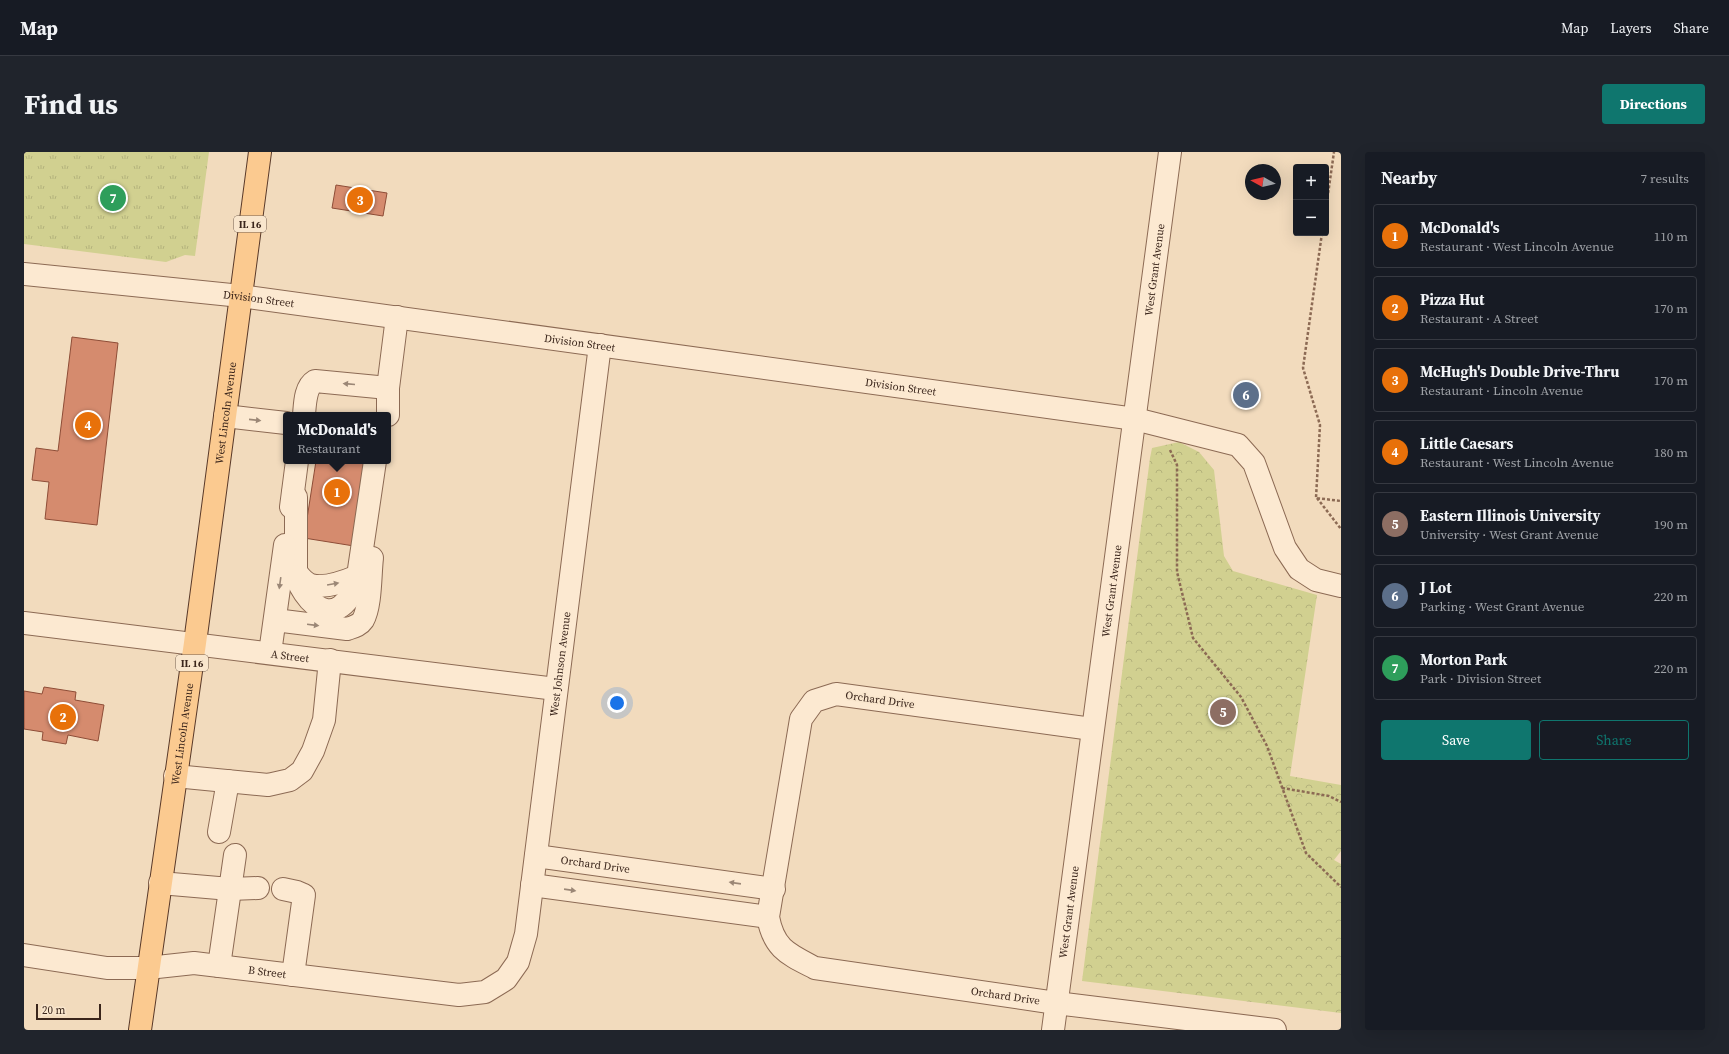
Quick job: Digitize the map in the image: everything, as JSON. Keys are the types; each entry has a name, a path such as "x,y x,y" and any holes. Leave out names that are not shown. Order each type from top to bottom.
{"main road":[{"name":"IL 16","path":"241,296 260,152"},
{"name":"West Lincoln Avenue","path":"140,1030 241,296"}],"street":[{"name":"West Grant Avenue","path":"1053,1030 1170,152"},
{"name":"Division Street","path":"24,274 241,296 1135,419 1238,445 1254,463 1285,548 1299,569 1316,580 1341,586"},
{"path":"388,412 388,388 397,317"},
{"name":"West Johnson Avenue","path":"506,979 518,962 526,934 600,345"},
{"path":"304,412 308,391 312,383 315,381 388,388"},
{"path":"225,416 283,423"},
{"path":"270,653 297,464"},
{"path":"293,493 296,497 296,572 303,581 312,585 342,582 358,576 374,464"},
{"path":"275,620 347,629 356,626 363,620 367,606 384,464"},
{"name":"A Street","path":"24,623 556,689"},
{"path":"176,776 268,786 290,780 302,770 313,751 324,720 330,660"},
{"name":"Orchard Drive","path":"1092,729 836,694 814,701 801,720 768,917 771,933 786,953 815,968 1056,1003 1275,1030"},
{"path":"219,832 228,781"},
{"path":"219,966 235,855"},
{"name":"Orchard Drive","path":"536,856 774,888"},
{"path":"160,883 230,889 258,888"},
{"path":"532,885 768,917"},
{"path":"284,889 304,895 294,975"},
{"name":"B Street","path":"24,955 107,968 148,968 194,963 459,995 484,992 506,979"}],"path":[{"path":"1327,200 1334,152"},
{"path":"1322,236 1303,368 1320,425 1316,498 1341,529"},
{"path":"1166,444 1177,465 1176,572 1193,638 1241,697 1267,746 1306,853 1341,887"},
{"path":"1316,498 1341,501"},
{"path":"1282,788 1329,796 1341,802"}],"green space":[{"path":"24,152 209,152 195,256 185,255 166,262 24,244"},
{"path":"1179,442 1199,452 1214,470 1224,556 1233,571 1317,595 1290,776 1341,785 1341,851 1334,860 1341,864 1341,1013 1082,981 1150,458 1152,448"}],"building":[{"path":"336,185 387,193 383,216 332,208"},
{"path":"72,337 118,343 97,525 45,519 49,482 32,480 36,448 58,451"},
{"path":"316,464 368,464 354,546 304,538"},
{"path":"44,687 76,692 75,700 104,705 98,741 68,735 66,744 42,740 43,732 24,729 24,691 42,694"}],"place":[{"name":"Morton Park","path":"113,198"},
{"name":"McHugh's Double Drive-Thru","path":"360,200"},
{"name":"J Lot","path":"1246,395"},
{"name":"Little Caesars","path":"88,425"},
{"name":"McDonald's","path":"337,492"},
{"name":"Eastern Illinois University","path":"1223,712"},
{"name":"Pizza Hut","path":"63,717"}]}
